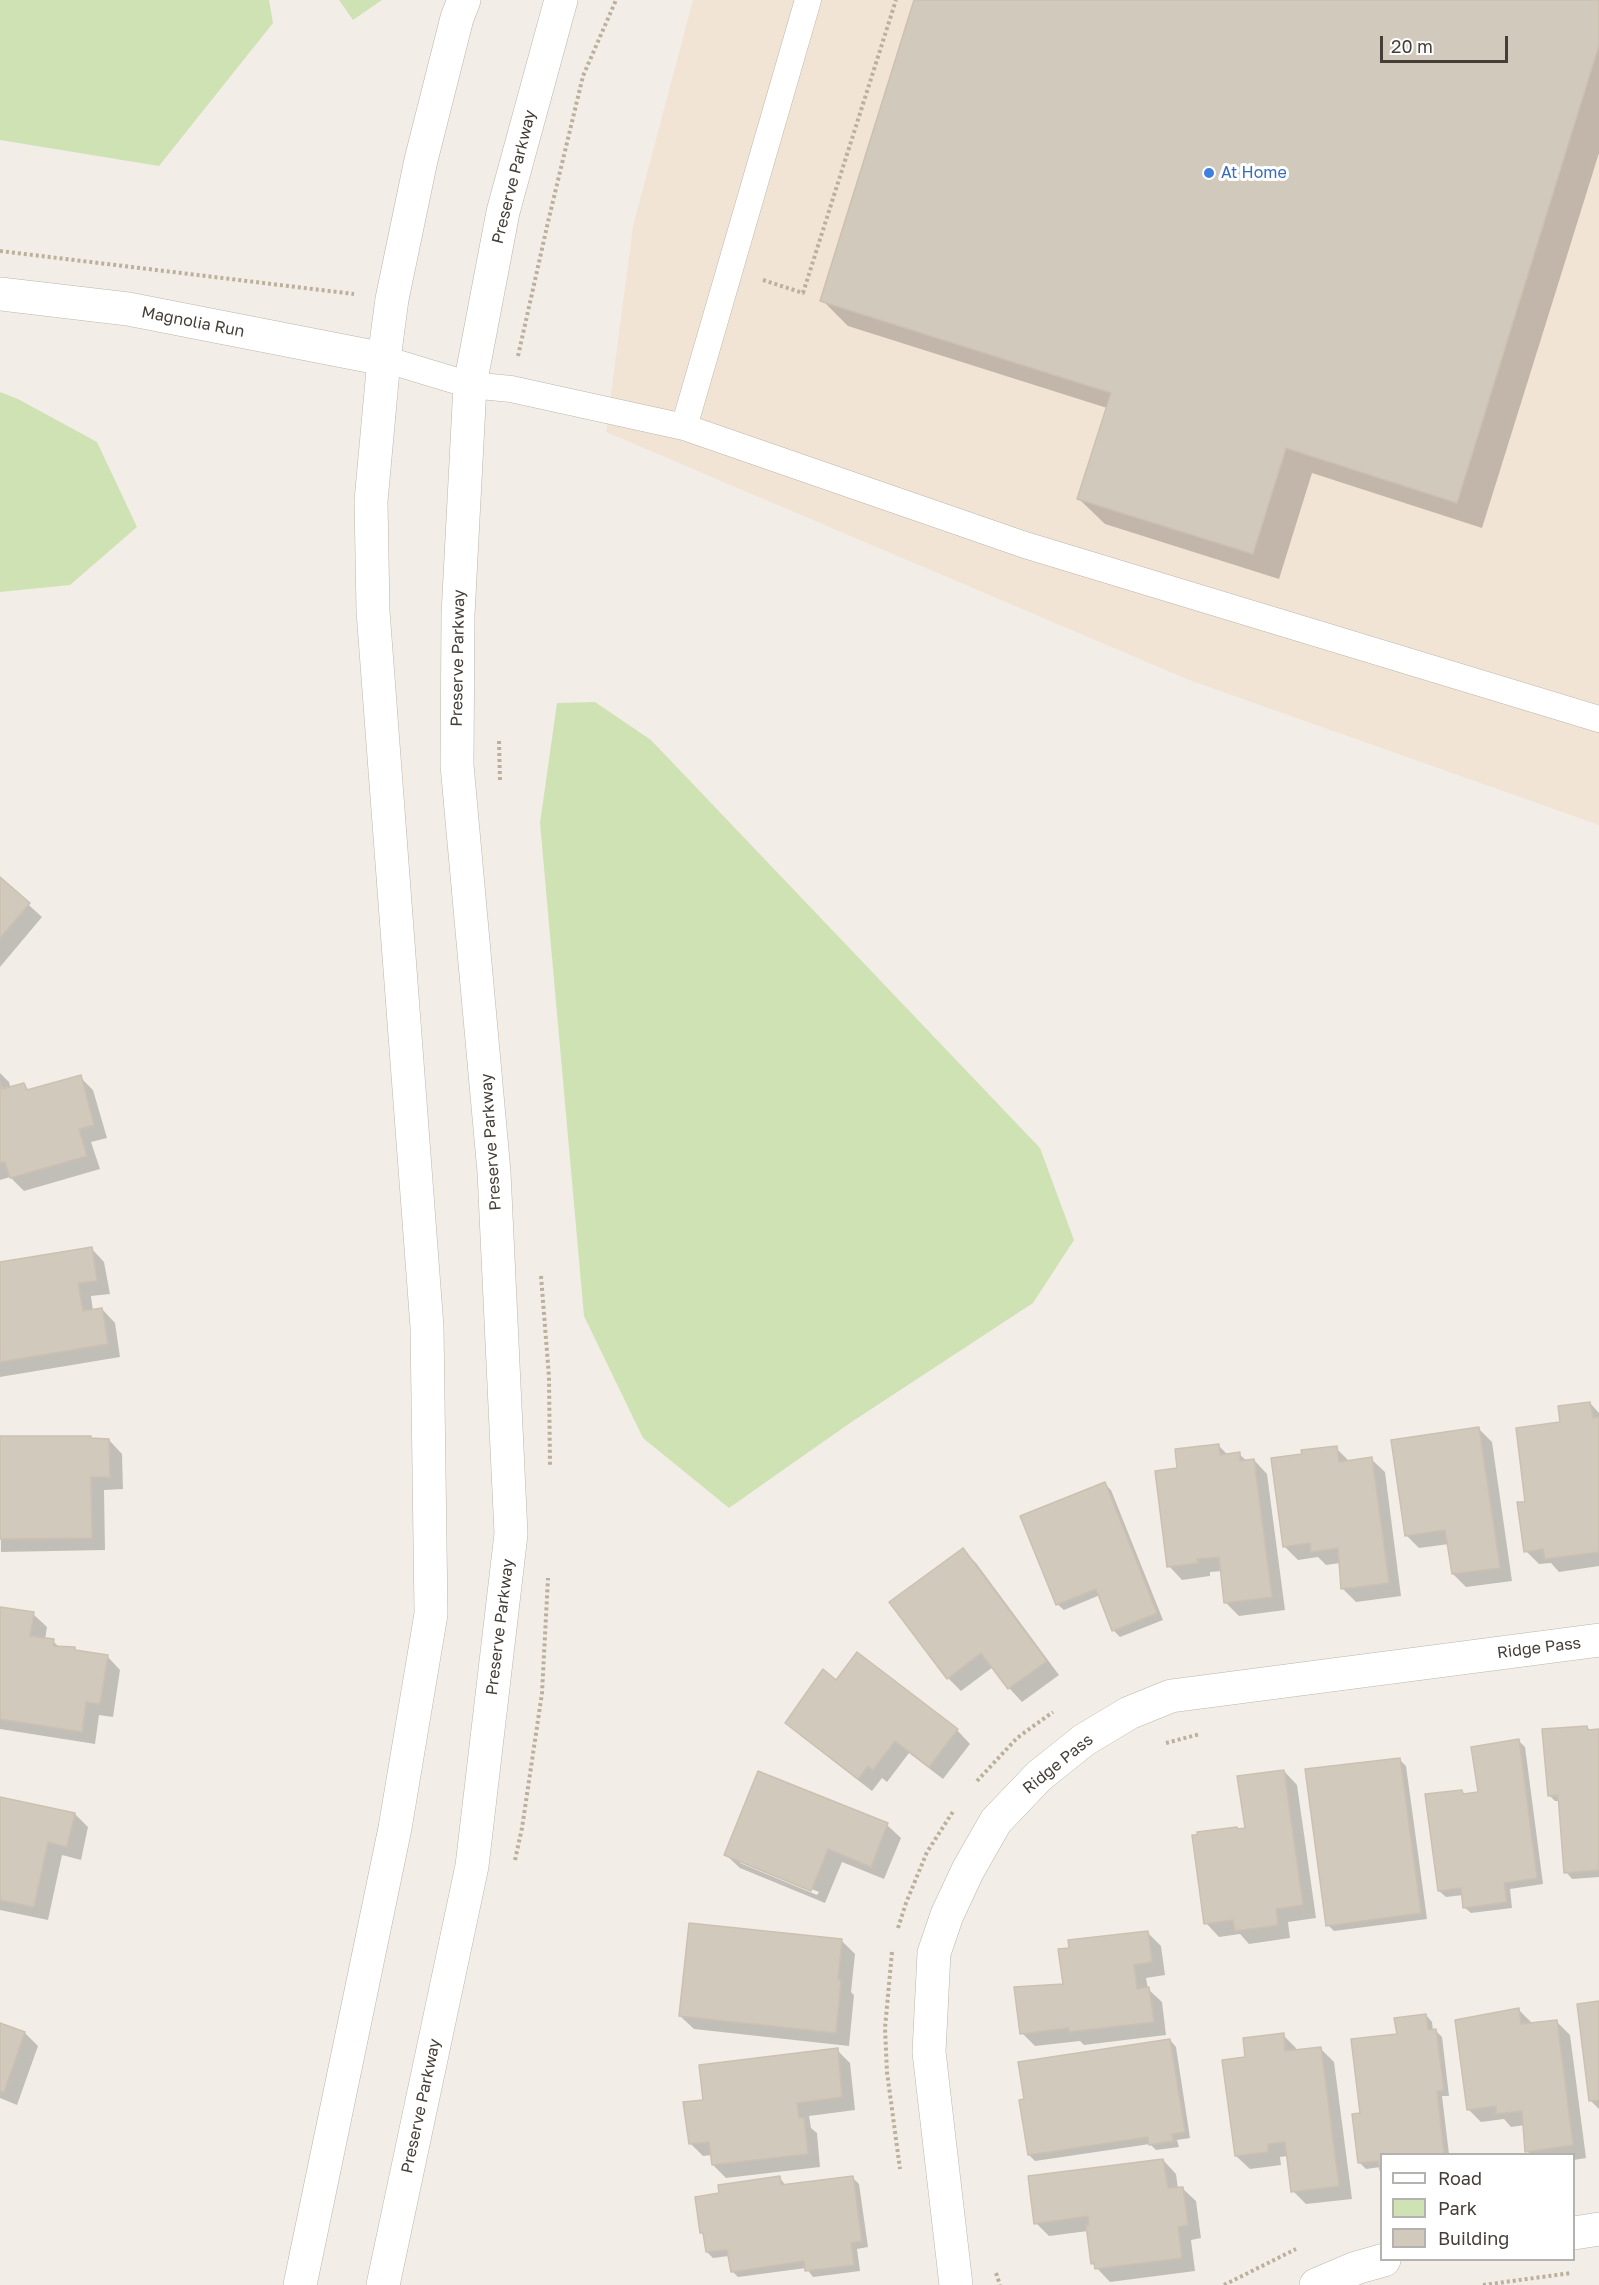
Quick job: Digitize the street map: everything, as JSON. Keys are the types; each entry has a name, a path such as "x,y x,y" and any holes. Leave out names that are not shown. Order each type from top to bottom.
{"street":[{"path":"300,2285 395,1828 431,1614 427,1327 372,610 371,501 392,299 421,160 457,18 464,0"},
{"name":"Preserve Parkway","path":"383,2285 472,1866 511,1534 494,1173 457,765 458,602 470,386 503,212 561,0"},
{"name":"Magnolia Run","path":"0,294 128,309 384,359"},
{"name":"Ridge Pass","path":"956,2285 929,2052 934,1953 946,1915 996,1821 1039,1776 1084,1740 1129,1713 1171,1696 1599,1640"},
{"path":"1575,2233 1599,2229"},
{"path":"1316,2285 1380,2260"}],"lane":[{"path":"684,427 808,0"},
{"path":"384,359 470,386 511,388 684,427 1025,545 1599,719"}],"path":[{"path":"730,269 803,293 896,0"},
{"path":"0,251 392,299"},
{"path":"972,1786 1017,1738 1058,1709"},
{"path":"1159,1745 1206,1732"},
{"path":"896,1936 906,1903 927,1852 957,1805"},
{"path":"893,1947 885,2028 887,2072 902,2178"},
{"path":"995,2268 1000,2285"},
{"path":"1483,2285 1576,2273"}],"shaded area":[{"path":"693,0 1599,0 1599,825 1189,680 606,432 633,226"}],"green space":[{"path":"0,0 269,0 273,23 159,166 0,140"},
{"path":"339,0 382,0 353,20"},
{"path":"0,392 18,399 97,442 137,527 70,585 0,592"},
{"path":"595,702 651,740 1040,1148 1074,1240 1033,1303 850,1423 729,1508 643,1438 584,1316 540,823 557,703"}],"building":[{"name":"At Home","path":"914,0 1599,0 1599,45 1457,503 1286,448 1253,554 1077,499 1111,393 820,301"},
{"path":"0,877 30,903 0,938"},
{"path":"81,1075 94,1125 79,1129 87,1156 10,1178 5,1162 0,1163 0,1081 2,1089 24,1083 27,1090"},
{"path":"92,1247 97,1281 78,1283 83,1311 102,1308 108,1344 0,1362 0,1262"},
{"path":"1590,1402 1593,1418 1599,1417 1599,1552 1545,1559 1543,1549 1524,1552 1517,1502 1525,1502 1516,1428 1560,1422 1558,1406"},
{"path":"1479,1427 1500,1568 1452,1574 1445,1530 1405,1536 1391,1440"},
{"path":"0,1436 91,1436 91,1438 109,1439 110,1477 91,1477 92,1538 0,1539"},
{"path":"1219,1444 1220,1455 1240,1452 1240,1461 1254,1459 1272,1597 1224,1603 1219,1557 1197,1559 1198,1563 1167,1567 1155,1471 1177,1468 1175,1449"},
{"path":"1337,1446 1339,1462 1372,1457 1389,1583 1341,1589 1338,1548 1311,1552 1310,1543 1283,1547 1271,1458 1302,1454 1301,1450"},
{"path":"1105,1482 1157,1613 1112,1631 1096,1589 1056,1605 1020,1516"},
{"path":"963,1548 1047,1661 1008,1689 981,1653 947,1679 889,1602"},
{"path":"0,1607 34,1612 30,1636 54,1639 53,1646 75,1647 75,1650 108,1655 100,1704 86,1702 82,1732 0,1719"},
{"path":"857,1652 958,1729 929,1767 895,1741 873,1770 868,1766 858,1779 785,1723 823,1669 836,1680"},
{"path":"1587,1726 1588,1730 1599,1729 1599,1870 1564,1873 1558,1795 1548,1796 1542,1729"},
{"path":"1519,1739 1537,1878 1504,1883 1507,1902 1463,1908 1461,1888 1438,1891 1425,1794 1462,1790 1463,1794 1478,1792 1471,1747"},
{"path":"1400,1758 1421,1913 1326,1926 1305,1769"},
{"path":"1284,1770 1303,1905 1276,1909 1278,1925 1235,1931 1233,1920 1204,1924 1192,1835 1197,1835 1197,1832 1245,1828 1237,1776"},
{"path":"758,1771 888,1823 871,1867 828,1849 811,1891 724,1855"},
{"path":"0,1797 75,1813 67,1847 48,1842 34,1907 0,1900"},
{"path":"689,1923 842,1939 836,2033 679,2016"},
{"path":"1148,1931 1152,1962 1134,1965 1137,1989 1149,1987 1154,2022 1069,2032 1069,2028 1020,2034 1014,1987 1063,1984 1058,1949 1069,1948 1068,1940"},
{"path":"1599,2001 1599,2100 1589,2101 1577,2004"},
{"path":"1519,2008 1521,2024 1557,2020 1573,2145 1525,2152 1522,2111 1496,2114 1496,2106 1467,2110 1455,2020"},
{"path":"1426,2014 1428,2030 1436,2029 1444,2090 1437,2091 1444,2153 1380,2153 1380,2170 1378,2161 1358,2163 1352,2114 1360,2113 1351,2039 1397,2034 1394,2018"},
{"path":"0,2023 25,2032 4,2092 0,2091"},
{"path":"1284,2033 1285,2051 1321,2047 1339,2186 1291,2192 1285,2142 1268,2144 1268,2152 1235,2156 1222,2060 1245,2057 1243,2038"},
{"path":"1170,2039 1185,2132 1172,2134 1173,2141 1149,2145 1148,2137 1028,2155 1019,2100 1024,2099 1018,2062"},
{"path":"838,2048 842,2097 797,2103 799,2118 804,2118 808,2154 712,2165 709,2142 689,2144 683,2102 703,2100 699,2065"},
{"path":"1163,2159 1168,2188 1183,2187 1188,2225 1178,2227 1182,2258 1095,2269 1094,2263 1091,2264 1086,2225 1089,2225 1088,2216 1034,2224 1028,2176"},
{"path":"780,2176 781,2185 853,2176 862,2241 851,2243 854,2265 805,2271 804,2261 731,2272 727,2250 706,2252 703,2233 700,2233 695,2197 719,2193 718,2185"}],"place":[{"name":"At Home","path":"1209,173"}]}
